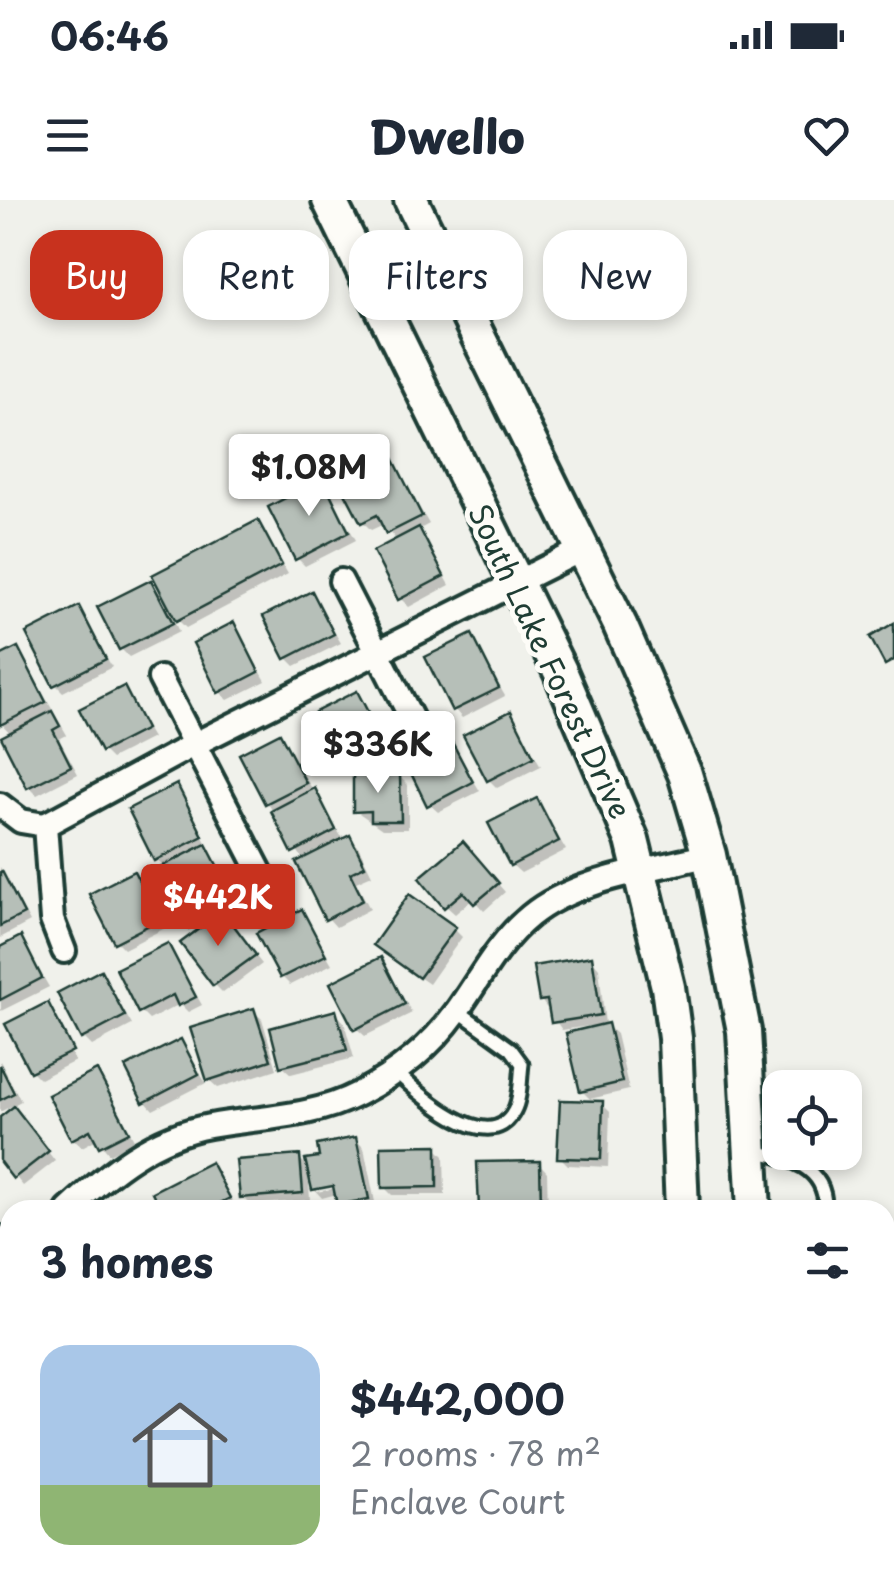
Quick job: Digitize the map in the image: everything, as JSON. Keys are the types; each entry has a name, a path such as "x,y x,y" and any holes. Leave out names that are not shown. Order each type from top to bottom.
{"main road":[{"name":"South Lake Forest Drive","path":"329,200 614,791 643,872 675,1038 682,1200"},
{"path":"411,200 660,714 709,855 744,1031 754,1200"}],"street":[{"path":"0,805 21,821 45,825 193,745 583,549"},
{"path":"341,581 416,727"},
{"path":"160,678 267,885"},
{"path":"45,825 52,920 64,951"},
{"path":"80,1200 136,1154 170,1139 207,1126 323,1108 396,1072 422,1053 457,1010 477,975 532,914 559,898 709,855"}],"lane":[{"path":"396,1072 440,1113 480,1126 503,1123 514,1111 522,1064 511,1049 457,1010"},
{"path":"754,1151 802,1162 821,1186 823,1200"}],"building":[{"path":"392,456 422,516 386,534 377,515 361,523 340,483"},
{"path":"323,479 349,532 295,560 268,507"},
{"path":"258,520 282,565 176,621 152,575"},
{"path":"419,527 444,576 398,600 373,551"},
{"path":"151,580 173,623 119,650 97,607"},
{"path":"312,591 334,634 285,659 263,616"},
{"path":"79,606 106,659 53,686 26,633"},
{"path":"234,622 259,672 218,693 193,643"},
{"path":"894,623 894,660 885,665 870,637"},
{"path":"472,634 499,688 452,711 425,657"},
{"path":"18,647 46,702 0,725 0,656"},
{"path":"124,686 146,729 101,752 79,709"},
{"path":"357,691 381,737 339,759 315,712"},
{"path":"52,711 60,726 53,730 71,766 27,788 1,737"},
{"path":"511,711 534,757 487,781 463,735"},
{"path":"280,733 306,783 265,804 239,754"},
{"path":"451,740 473,782 427,806 406,763"},
{"path":"353,774 400,774 401,821 371,821 371,811 353,812"},
{"path":"177,784 203,836 154,861 128,809"},
{"path":"315,788 336,830 292,853 271,811"},
{"path":"537,798 559,841 510,866 488,823"},
{"path":"350,835 365,866 350,873 363,900 325,920 296,862"},
{"path":"463,841 499,883 474,904 463,892 444,908 419,878"},
{"path":"206,844 233,896 178,925 151,872"},
{"path":"134,871 159,920 114,943 89,894"},
{"path":"0,872 24,914 0,926"},
{"path":"409,894 456,927 419,978 373,945"},
{"path":"302,909 326,955 280,978 256,933"},
{"path":"223,911 256,955 213,986 180,943"},
{"path":"21,936 42,978 0,1000 0,947"},
{"path":"168,943 196,997 178,1006 173,995 138,1013 116,969"},
{"path":"592,956 601,1015 551,1023 547,1000 539,1001 533,966"},
{"path":"381,957 405,1004 354,1030 330,983"},
{"path":"101,970 125,1016 81,1039 57,993"},
{"path":"48,1002 73,1051 30,1072 5,1024"},
{"path":"254,1008 271,1060 207,1081 190,1028"},
{"path":"336,1010 347,1050 280,1067 270,1028"},
{"path":"608,1023 622,1082 580,1092 566,1033"},
{"path":"181,1039 199,1074 143,1103 125,1067"},
{"path":"0,1065 14,1093 0,1100"},
{"path":"97,1070 129,1132 99,1147 90,1130 71,1140 48,1095"},
{"path":"560,1100 603,1101 601,1159 557,1158"},
{"path":"14,1106 49,1151 13,1179 0,1162 0,1117"},
{"path":"356,1137 369,1199 336,1200 333,1186 312,1190 305,1159 319,1157 317,1145"},
{"path":"437,1145 437,1187 382,1188 381,1146"},
{"path":"300,1155 303,1193 240,1198 236,1160"},
{"path":"540,1161 541,1200 479,1200 477,1162"},
{"path":"211,1162 230,1198 156,1200 152,1192"}]}
